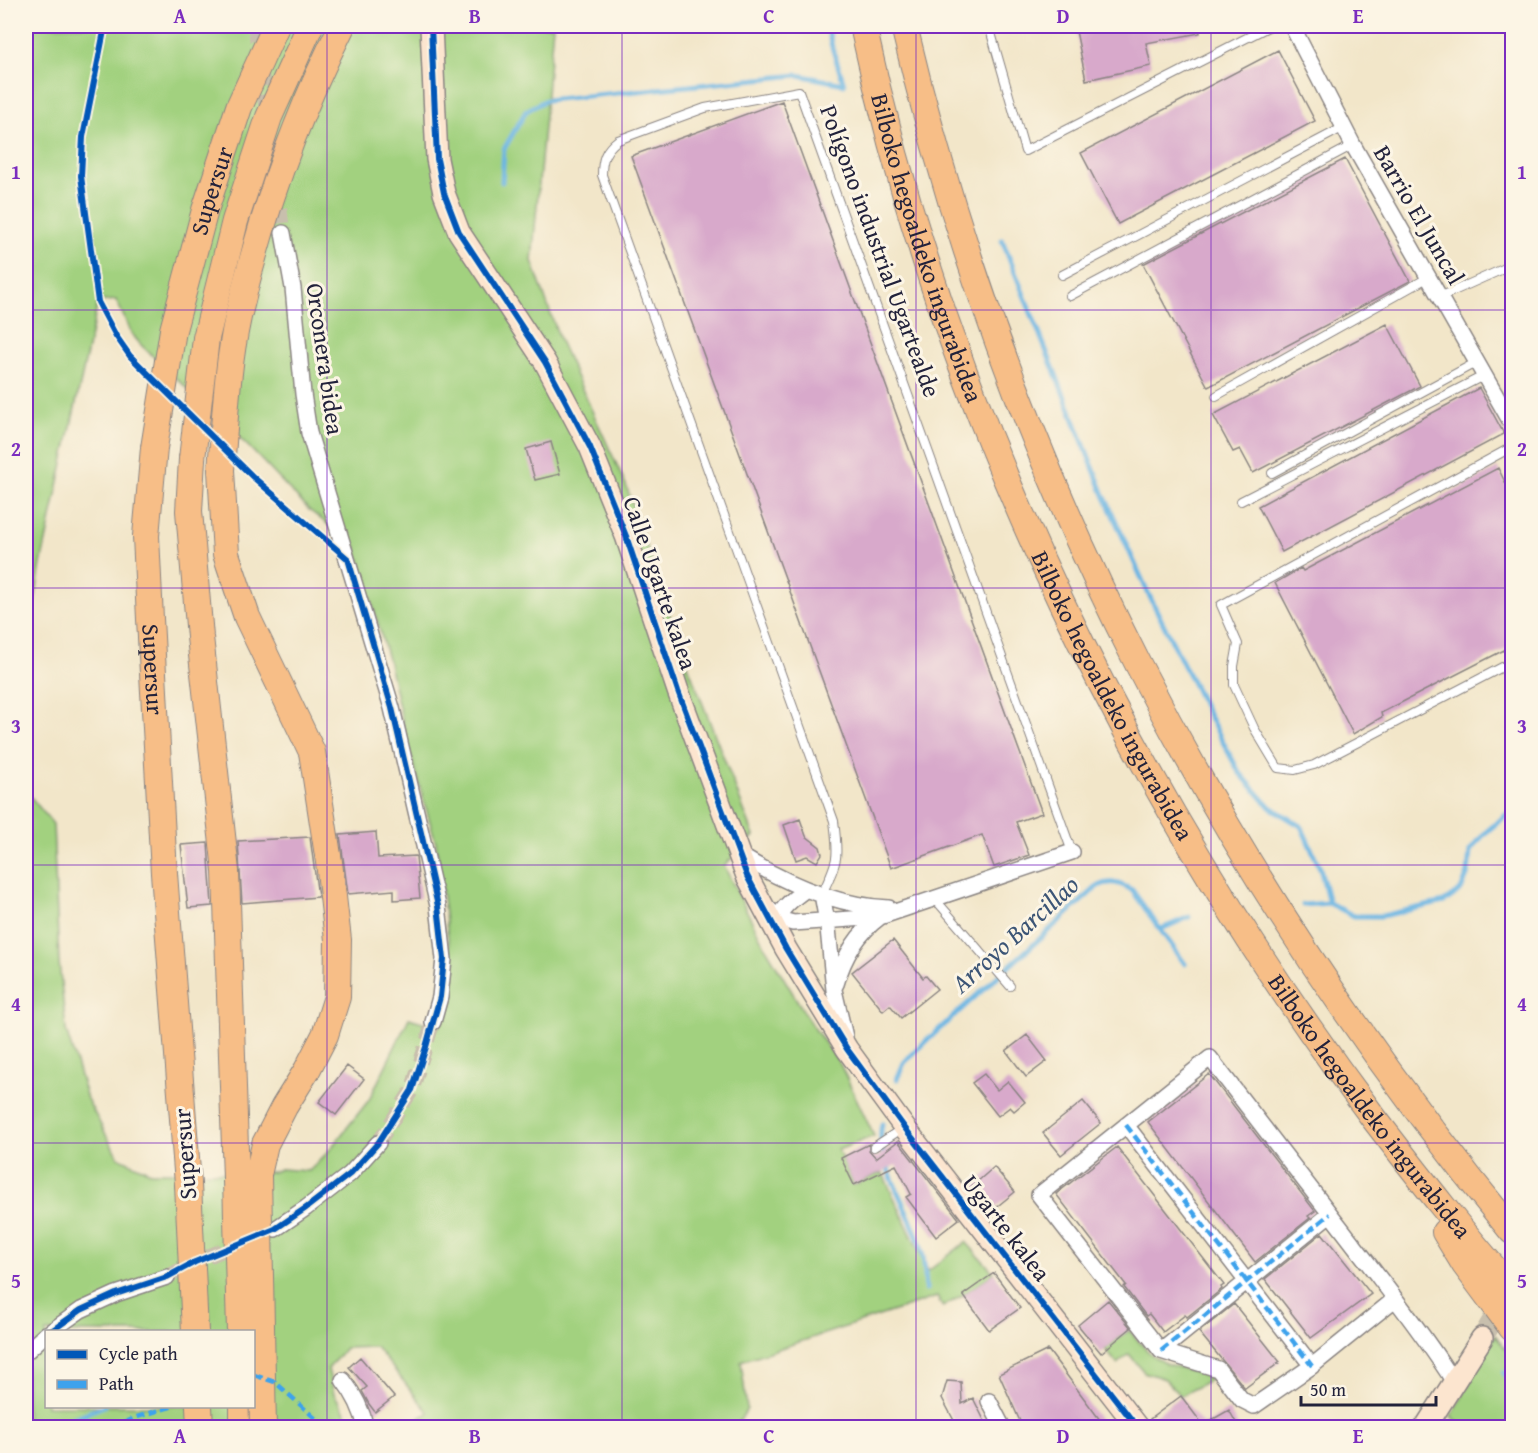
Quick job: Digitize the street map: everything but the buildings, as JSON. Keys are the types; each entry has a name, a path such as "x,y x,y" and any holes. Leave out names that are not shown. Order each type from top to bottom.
{"highway":[{"name":"Supersur","path":"195,1330 188,1184 165,885 146,536 154,448 172,330 205,210 239,107 276,26"},
{"name":"Supersur","path":"240,1330 247,1177 226,871 200,637 189,511 192,459 206,338 235,221 269,117 310,26"},
{"path":"262,1428 247,1177 325,1035 337,997 338,940 312,752 247,617 226,554 221,470 227,393 238,318 258,242 297,125 342,26"},
{"name":"Bilboko hegoaldeko ingurabidea","path":"863,26 903,181 958,352 1000,459 1056,590 1124,726 1202,864 1294,1007 1383,1129 1470,1242 1512,1289"},
{"name":"Bilboko hegoaldeko ingurabidea","path":"904,26 942,170 996,338 1071,524 1140,671 1215,807 1295,937 1383,1063 1512,1231"},
{"path":"1383,1129 1465,1265 1512,1328"},
{"path":"199,1408 200,1428"},
{"path":"243,1408 243,1428"}],"street":[{"name":"Calle Ugarte kalea","path":"431,26 437,159 444,193 459,232 545,362 599,468 626,536 678,691 737,854 802,976 848,1049"},
{"name":"Barrio El Juncal","path":"1292,26 1353,145 1512,424"},
{"name":"Orconera bidea","path":"282,234 293,288 309,433 392,708 438,906 444,959 440,997 433,1022"},
{"name":"Polígono industrial Ugartealde","path":"779,920 793,923 880,917 1072,852"},
{"name":"Polígono industrial Ugartealde","path":"737,854 785,881 822,894 868,907 910,908"},
{"path":"747,876 767,908 779,920"},
{"path":"802,976 798,961 781,934 778,922 783,909 806,889"},
{"path":"822,894 834,990 848,1049"},
{"name":"Polígono industrial Ugartealde","path":"834,990 840,969 849,952 867,927 880,917"},
{"name":"Ugarte kalea","path":"848,1049 904,1127 1138,1428"},
{"path":"1395,1299 1312,1366 1254,1406 1242,1400 1218,1369 1161,1351 1039,1195 1210,1058 1330,1214 1395,1299 1436,1353 1454,1383"},
{"path":"1126,1125 1312,1366"},
{"path":"275,1229 350,1174 378,1143"},
{"path":"1161,1351 1330,1214"},
{"path":"52,1330 81,1310 116,1294 167,1277"},
{"path":"26,1352 45,1336"},
{"path":"1425,1428 1482,1338"},
{"path":"343,1380 350,1388 363,1414 366,1428"},
{"path":"989,1401 1003,1428"}],"lane":[{"path":"989,26 1025,151 1269,26"},
{"name":"Polígono industrial Ugartealde","path":"822,894 836,864 838,852 834,821 602,175 602,160 608,148 618,140 705,108 799,91 1072,852"},
{"path":"1062,275 1344,127"},
{"path":"1070,296 1353,145"},
{"path":"1440,297 1512,265"},
{"path":"1216,396 1429,277"},
{"path":"1272,473 1481,369"},
{"path":"1241,501 1481,369"},
{"path":"1512,447 1221,605 1238,644 1234,666 1234,685 1254,728 1278,768 1295,770 1314,765 1512,662"},
{"path":"935,899 1010,986"},
{"path":"874,1147 904,1127"}],"green space":[{"path":"26,26 553,26 532,261 561,343 626,485 680,645 754,836 724,866 764,945 810,1022 840,1064 874,1136 838,1150 854,1185 882,1172 928,1271 966,1242 994,1273 943,1307 937,1297 741,1361 747,1409 736,1427 673,1422 653,1428 400,1427 429,1413 376,1347 345,1348 328,1369 334,1394 354,1427 26,1427 26,791 53,824 59,962 66,1030 87,1099 118,1157 150,1172 273,1172 280,1169 309,1171 327,1153 369,1100 409,1018 439,1027 447,989 449,946 436,843 356,546 309,510 247,445 141,345 132,334 116,300 98,302 41,564 26,650"},
{"path":"1129,1330 1154,1357 1211,1379 1181,1396 1165,1379 1144,1372 1129,1354 1117,1364 1105,1349"},
{"path":"1495,1335 1512,1357 1512,1427 1463,1427 1452,1416"}],"waterway":[{"path":"502,182 504,149 526,111 546,100 798,75 844,84 827,26"},
{"path":"1002,240 1104,495 1149,595 1239,772 1270,807 1301,826 1320,868 1329,903"},
{"path":"1303,905 1329,903 1354,916 1382,916 1444,902 1461,890 1468,873 1470,851 1485,833 1512,810"},
{"name":"Arroyo Barcillao","path":"897,1079 904,1063 914,1052 1098,886 1115,883 1132,890 1185,964"},
{"path":"1161,929 1189,917"},
{"name":"Arroyo Barcillao","path":"882,1124 883,1154 918,1237 924,1261 926,1289"},
{"name":"Arroyo Barcillao","path":"1504,1373 1512,1383"},
{"name":"Arroyo Barcillao","path":"48,1428 99,1408"}],"tunnel":[{"path":"255,26 283,233"},
{"path":"378,1143 412,1090 433,1022"},
{"path":"167,1277 195,1262 243,1242"},
{"path":"1482,1338 1507,1297"}],"marked path":[{"path":"1126,1125 1312,1366"},
{"path":"1161,1351 1330,1214"},
{"path":"255,1375 275,1382 326,1428"},
{"path":"112,1428 137,1417 167,1408"}],"cycle path":[{"path":"53,1330 81,1310 116,1294 167,1277 195,1262 275,1229 350,1174 378,1143 412,1090 440,997 444,959 438,906 392,708 348,559 253,477 130,356 116,336 98,302 81,176 83,137 105,26"},
{"path":"431,26 437,159 444,193 459,232 545,362 590,447 626,536 678,691 747,876 786,949 847,1049 904,1127 1138,1428"}]}
